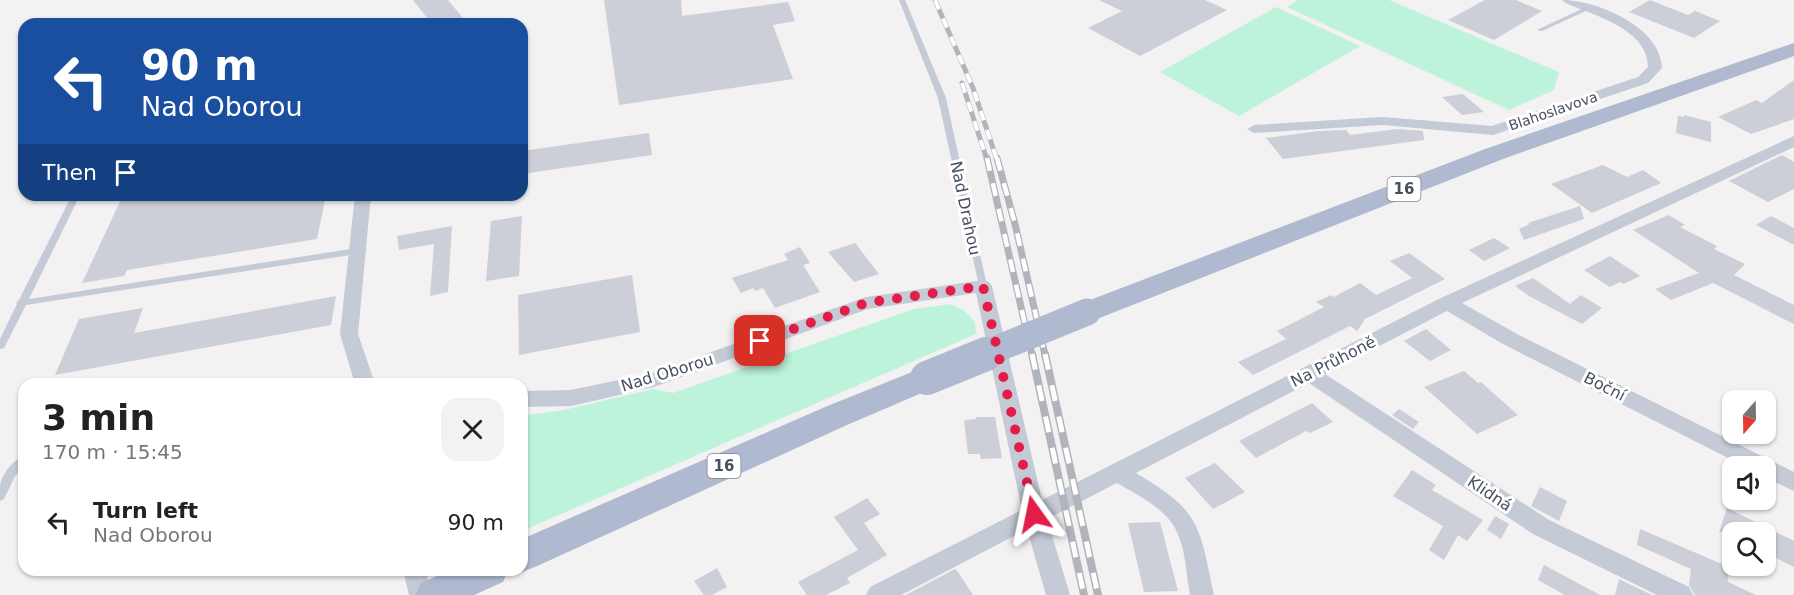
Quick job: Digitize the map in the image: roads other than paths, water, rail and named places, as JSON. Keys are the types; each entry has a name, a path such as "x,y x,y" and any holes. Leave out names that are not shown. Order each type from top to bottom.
{"main road":[{"name":"16","path":"528,553 836,416 1087,312 1494,154 1794,49"},
{"path":"434,595 477,576"}],"street":[{"name":"Blahoslavova","path":"1254,129 1383,121 1493,131 1643,80 1655,68 1654,52 1642,38 1612,18 1568,0"},
{"name":"Na Průhoně","path":"878,595 1447,303 1794,141"},
{"path":"362,201 349,334 363,378"},
{"name":"Nad Oborou","path":"528,399 571,399 654,380 866,303 983,286"},
{"name":"Nad Drahou","path":"983,286 1034,514 1058,595"},
{"name":"Boční","path":"1447,303 1510,339 1742,456"},
{"name":"Klidná","path":"1309,373 1541,527 1681,595"},
{"path":"1118,473 1150,492 1184,521 1202,595"},
{"name":"Boční","path":"1776,473 1794,482"},
{"path":"416,576 421,595"}],"lane":[{"name":"Nad Drahou","path":"902,0 942,98 983,286"},
{"path":"1540,30 1588,8"},
{"path":"1,346 73,201"},
{"path":"21,303 357,251"},
{"path":"0,496 11,473 18,466"}],"railway":[{"path":"935,0 973,88 997,160"},
{"path":"962,83 987,160"},
{"path":"987,158 1032,355"},
{"path":"997,158 1015,224 1045,355"},
{"path":"1032,354 1084,595"},
{"path":"1045,354 1098,595"}]}
